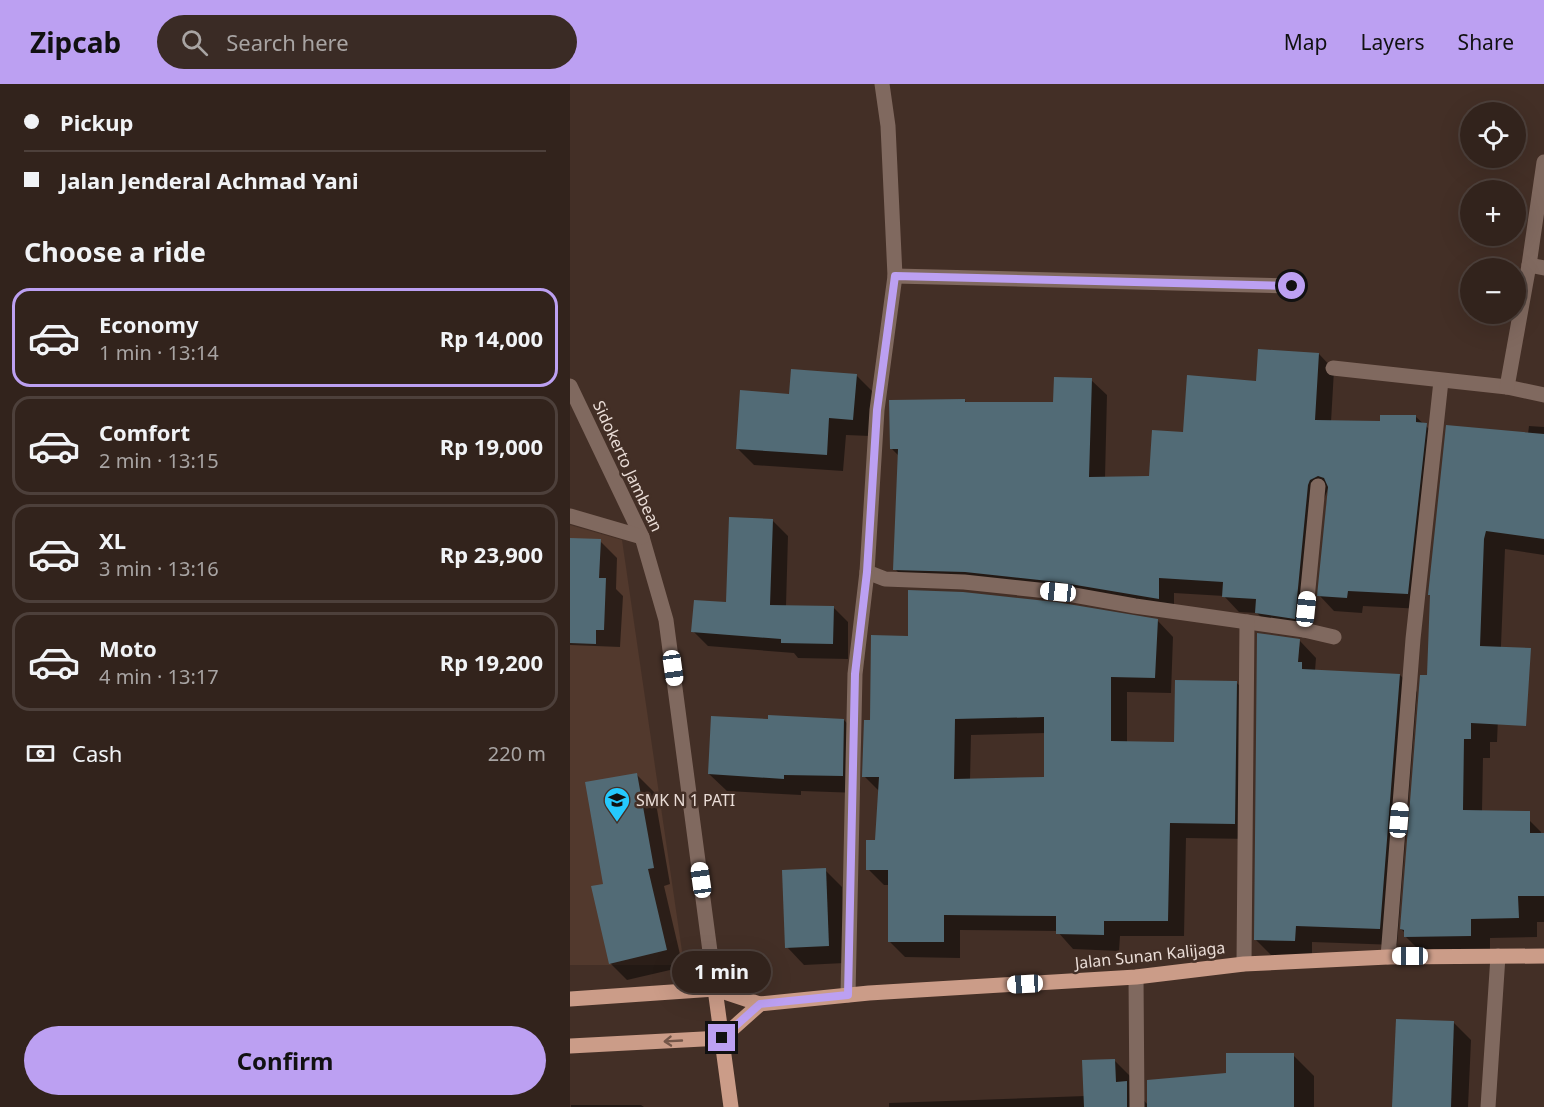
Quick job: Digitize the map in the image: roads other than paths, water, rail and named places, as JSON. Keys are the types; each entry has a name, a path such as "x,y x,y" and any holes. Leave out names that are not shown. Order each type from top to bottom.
{"main road":[{"name":"Jalan Sunan Kalijaga","path":"760,1004 848,995 1136,977 1244,964 1388,957 1544,956"},
{"path":"570,999 715,989 760,1004 722,1038 570,1046"},
{"path":"715,989 730,1107"}],"street":[{"path":"848,995 855,674 867,572 877,410 895,276 888,126 882,84"},
{"path":"1507,387 1536,266 1544,162"},
{"path":"895,276 1292,286"},
{"path":"1333,368 1507,387 1544,394"},
{"path":"1388,957 1413,639 1441,381"},
{"name":"Sidokerto Jambean","path":"570,386 642,537 666,620 715,989"},
{"path":"1304,630 1318,486"},
{"path":"570,516 642,537"},
{"path":"867,572 885,579 964,582 1058,592 1304,630 1334,637"},
{"path":"1244,964 1247,622"},
{"path":"1488,1107 1498,956"},
{"path":"1136,977 1137,1107"}],"place":[{"name":"SMK N 1 PATI","path":"617,823"}]}
